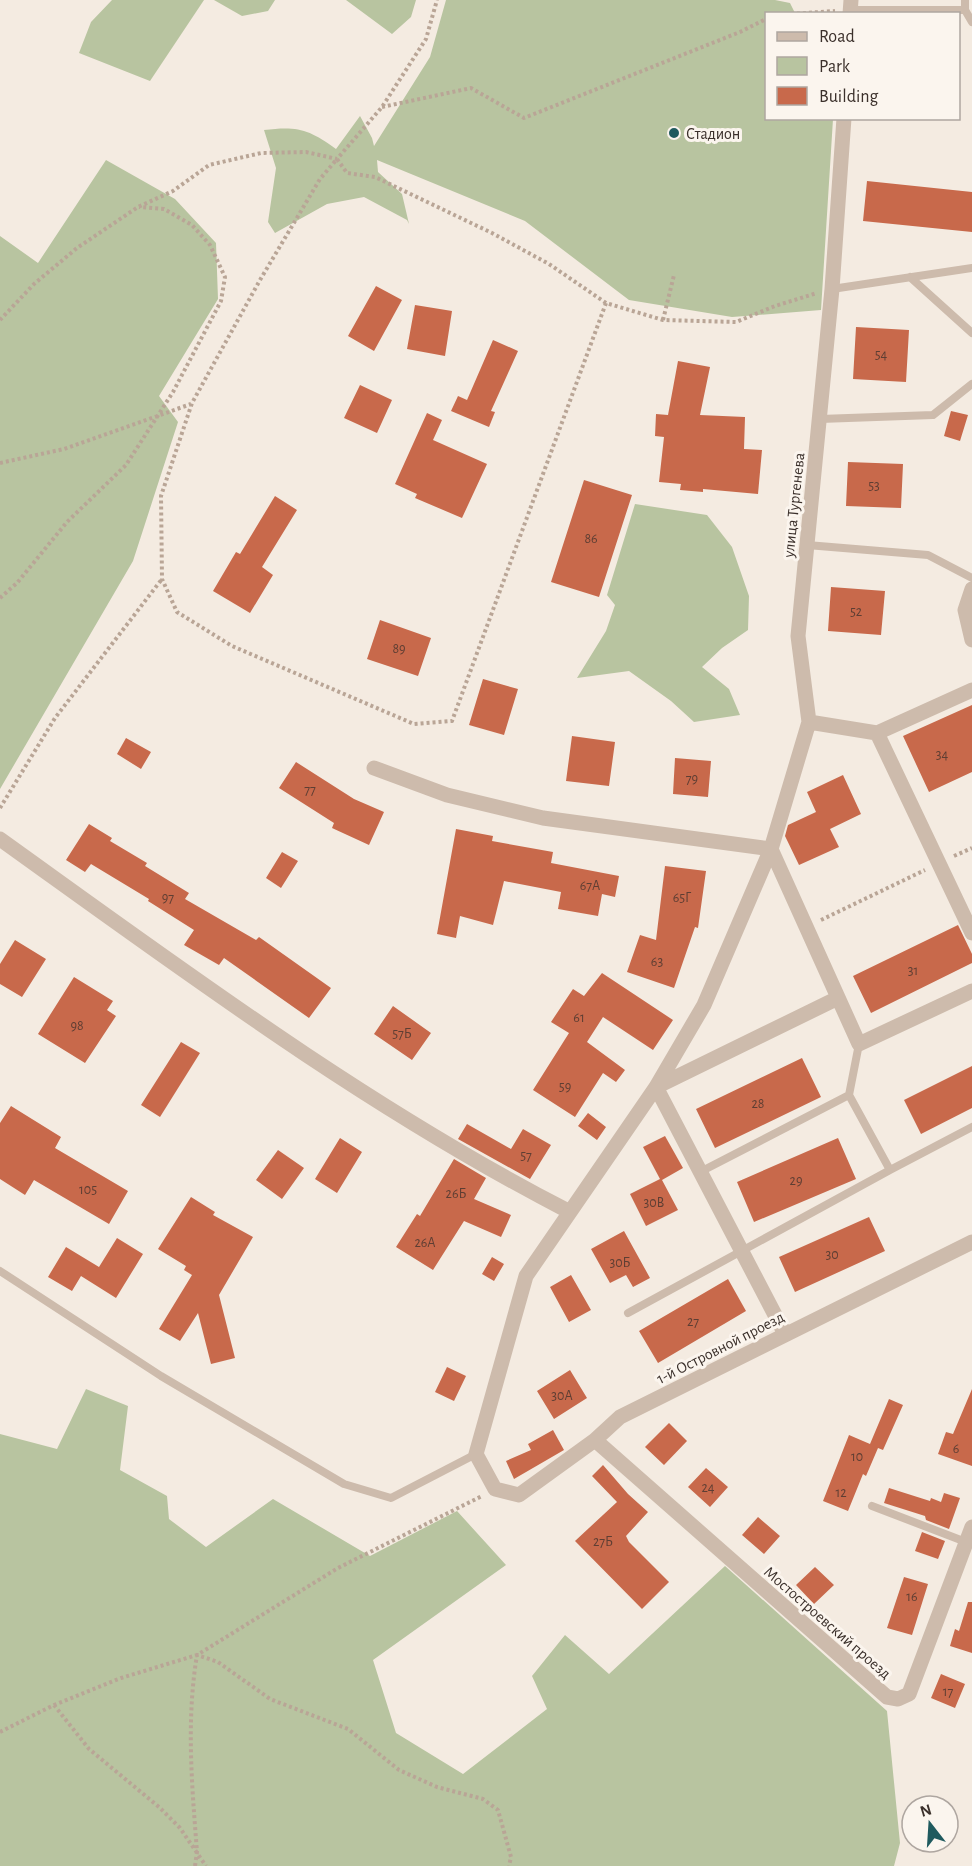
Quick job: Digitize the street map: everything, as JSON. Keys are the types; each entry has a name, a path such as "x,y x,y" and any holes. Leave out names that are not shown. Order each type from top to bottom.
{"street":[{"name":"улица Тургенева","path":"809,722 798,636 832,289 843,120"},
{"path":"972,589 965,610 972,640"},
{"path":"495,1489 476,1455 526,1276 656,1087 704,1005 771,849 809,722 877,733 972,690"},
{"path":"877,733 972,933"},
{"path":"374,768 447,795 543,818 771,849"},
{"path":"0,839 201,983 423,1131 570,1212"},
{"path":"771,849 859,1044 972,991"},
{"path":"656,1087 838,998"},
{"path":"656,1087 785,1334"},
{"name":"1-й Островной проезд","path":"495,1489 519,1495 595,1440 620,1417 972,1242"},
{"name":"Мостостроевский проезд","path":"595,1440 886,1697 898,1699 909,1694 972,1527"}],"lane":[{"path":"851,8 965,5 972,22"},
{"path":"832,289 972,268"},
{"path":"910,277 972,333"},
{"path":"820,419 933,415 972,384"},
{"path":"807,545 928,555 972,578"},
{"path":"859,1044 849,1095 890,1170"},
{"path":"700,1172 849,1095"},
{"path":"628,1313 972,1127"},
{"path":"0,1271 161,1376 344,1484 391,1498 476,1455"},
{"path":"872,1506 966,1542"}],"path":[{"path":"437,0 426,39 382,107 320,179 260,280 192,404 161,496 162,579 177,612 232,646 414,724 452,721 606,303"},
{"path":"811,12 851,8"},
{"path":"382,107 471,88 524,118 740,32 765,20"},
{"path":"0,320 34,284 77,248 138,207 173,191 209,165 261,153 306,152 337,159 347,172 375,177 492,233 549,264 606,303 663,320 736,322 775,306 832,289"},
{"path":"0,598 18,583 67,522 126,465 173,392 221,301 225,277 210,245 192,225 164,209 138,207"},
{"path":"663,320 674,275"},
{"path":"0,463 64,449 192,404"},
{"path":"0,808 55,718 162,579"},
{"path":"806,927 972,848"},
{"path":"0,1732 54,1705 121,1678 197,1655 338,1569 495,1489"},
{"path":"195,1866 197,1852 190,1761 193,1682 197,1655"},
{"path":"197,1655 218,1662 270,1699 348,1729 399,1770 437,1787 483,1799 498,1810 511,1857 509,1866"},
{"path":"54,1705 89,1749 159,1807 180,1828 206,1866"}],"green space":[{"path":"112,0 204,0 150,81 79,53 91,22"},
{"path":"214,0 275,0 268,11 242,16"},
{"path":"346,0 416,0 411,17 392,34"},
{"path":"446,0 775,0 790,3 794,12 765,12 765,120 833,120 821,310 732,317 629,300 525,221 377,160 378,172 402,194 409,224 407,220 364,197 327,204 275,233 268,222 276,168 264,130 285,128 310,133 336,149 360,116 374,146 430,57"},
{"path":"106,160 175,199 216,243 218,299 159,396 178,422 133,561 0,789 0,236 38,263"},
{"path":"635,504 707,515 732,547 749,596 748,630 722,648 702,667 729,689 740,715 694,722 671,701 629,671 577,678 606,631 615,605 607,595"},
{"path":"86,1389 128,1406 120,1470 167,1496 169,1519 206,1547 273,1499 370,1556 457,1511 506,1565 373,1660 396,1733 463,1774 547,1709 532,1676 565,1635 609,1674 725,1566 887,1711 900,1843 894,1866 0,1866 0,1434 57,1449"}],"building":[{"path":"867,181 972,192 972,232 863,221"},
{"path":"376,286 402,300 374,351 348,336"},
{"path":"415,305 452,311 445,356 407,349"},
{"path":"856,327 909,330 906,382 853,379"},
{"path":"493,340 518,351 491,411 495,412 489,427 451,411 458,396 467,400"},
{"path":"678,361 710,367 700,415 745,417 744,449 762,450 758,494 703,489 703,492 680,490 681,484 659,482 664,437 655,436 656,414 668,415"},
{"path":"360,385 392,400 377,433 344,418"},
{"path":"951,411 968,415 960,441 944,436"},
{"path":"427,413 442,420 433,440 487,464 462,518 415,498 417,494 395,484"},
{"path":"848,462 903,464 901,508 846,506"},
{"path":"584,480 632,495 599,597 551,582"},
{"path":"275,496 297,510 262,567 273,575 250,613 213,591 236,552 240,554"},
{"path":"831,587 885,591 881,635 828,631"},
{"path":"380,620 431,638 418,676 367,659"},
{"path":"483,679 518,689 504,735 469,725"},
{"path":"972,705 972,772 929,792 903,736"},
{"path":"572,736 615,742 609,786 566,781"},
{"path":"126,738 151,752 141,769 117,754"},
{"path":"675,758 711,761 708,797 673,794"},
{"path":"296,762 354,799 384,812 369,845 332,828 334,823 279,788"},
{"path":"843,775 861,814 830,829 839,847 799,865 785,836 788,825 816,812 807,792"},
{"path":"89,824 112,838 110,841 147,863 145,866 189,893 185,899 256,940 259,937 331,988 309,1018 224,958 219,965 184,945 194,930 148,901 149,899 91,864 85,872 66,860"},
{"path":"456,829 493,836 492,841 553,852 551,863 619,876 615,897 602,894 598,916 558,909 561,892 504,881 493,925 460,916 456,938 437,934"},
{"path":"282,852 298,861 281,888 266,878"},
{"path":"665,866 706,871 698,928 695,927 674,988 627,972 640,935 656,940"},
{"path":"958,925 972,954 972,963 871,1013 853,976"},
{"path":"15,940 46,959 22,997 0,984 0,964"},
{"path":"602,973 673,1020 653,1050 603,1017 587,1042 625,1070 616,1082 603,1073 575,1117 533,1090 569,1033 551,1022 573,989 584,996"},
{"path":"74,977 113,1001 107,1010 116,1016 85,1063 38,1034"},
{"path":"393,1006 431,1033 412,1060 374,1034"},
{"path":"181,1042 200,1053 160,1117 141,1105"},
{"path":"802,1058 821,1097 715,1148 696,1109"},
{"path":"972,1066 972,1108 921,1134 904,1100"},
{"path":"11,1106 61,1137 55,1148 128,1191 109,1224 34,1180 25,1195 0,1179 0,1123"},
{"path":"588,1113 606,1127 597,1140 578,1126"},
{"path":"467,1124 511,1149 523,1129 551,1145 530,1179 458,1139"},
{"path":"665,1136 683,1168 662,1180 678,1210 646,1226 630,1194 660,1179 643,1147"},
{"path":"340,1138 362,1152 337,1193 315,1179"},
{"path":"838,1138 856,1179 754,1222 737,1182"},
{"path":"278,1150 304,1168 282,1199 256,1180"},
{"path":"454,1159 486,1178 474,1199 511,1215 501,1237 464,1221 433,1270 396,1247 417,1214 420,1216"},
{"path":"191,1197 215,1212 213,1215 253,1237 219,1295 235,1358 211,1364 198,1313 180,1341 159,1329 192,1275 184,1270 186,1266 158,1249"},
{"path":"869,1217 885,1251 795,1292 779,1257"},
{"path":"624,1231 650,1278 633,1287 626,1275 610,1283 591,1249"},
{"path":"117,1238 143,1254 116,1298 81,1276 72,1291 48,1277 66,1247 99,1267"},
{"path":"492,1257 504,1264 494,1281 482,1274"},
{"path":"571,1275 591,1310 569,1322 550,1287"},
{"path":"728,1279 746,1311 658,1363 639,1331"},
{"path":"447,1367 466,1376 454,1401 435,1392"},
{"path":"570,1370 587,1398 554,1419 537,1391"},
{"path":"972,1389 972,1466 938,1454 946,1432 953,1434"},
{"path":"889,1399 903,1405 883,1450 878,1448 866,1476 863,1474 848,1511 823,1501 849,1435 870,1444"},
{"path":"669,1423 687,1441 664,1465 645,1447"},
{"path":"553,1430 564,1450 514,1479 506,1461 531,1450 528,1444"},
{"path":"603,1465 628,1494 648,1512 626,1536 629,1542 669,1582 642,1609 575,1541 617,1502 592,1476"},
{"path":"706,1468 728,1487 710,1507 688,1487"},
{"path":"889,1488 930,1501 931,1498 941,1502 944,1493 960,1498 949,1529 926,1520 925,1516 884,1503"},
{"path":"758,1517 780,1536 764,1554 742,1535"},
{"path":"922,1532 945,1541 938,1559 915,1551"},
{"path":"815,1567 834,1585 814,1604 796,1585"},
{"path":"904,1577 928,1584 912,1635 887,1628"},
{"path":"968,1602 972,1602 972,1653 950,1646 955,1629 959,1631"},
{"path":"941,1674 965,1684 955,1708 931,1698"}],"place":[{"name":"Стадион","path":"674,133"}]}
